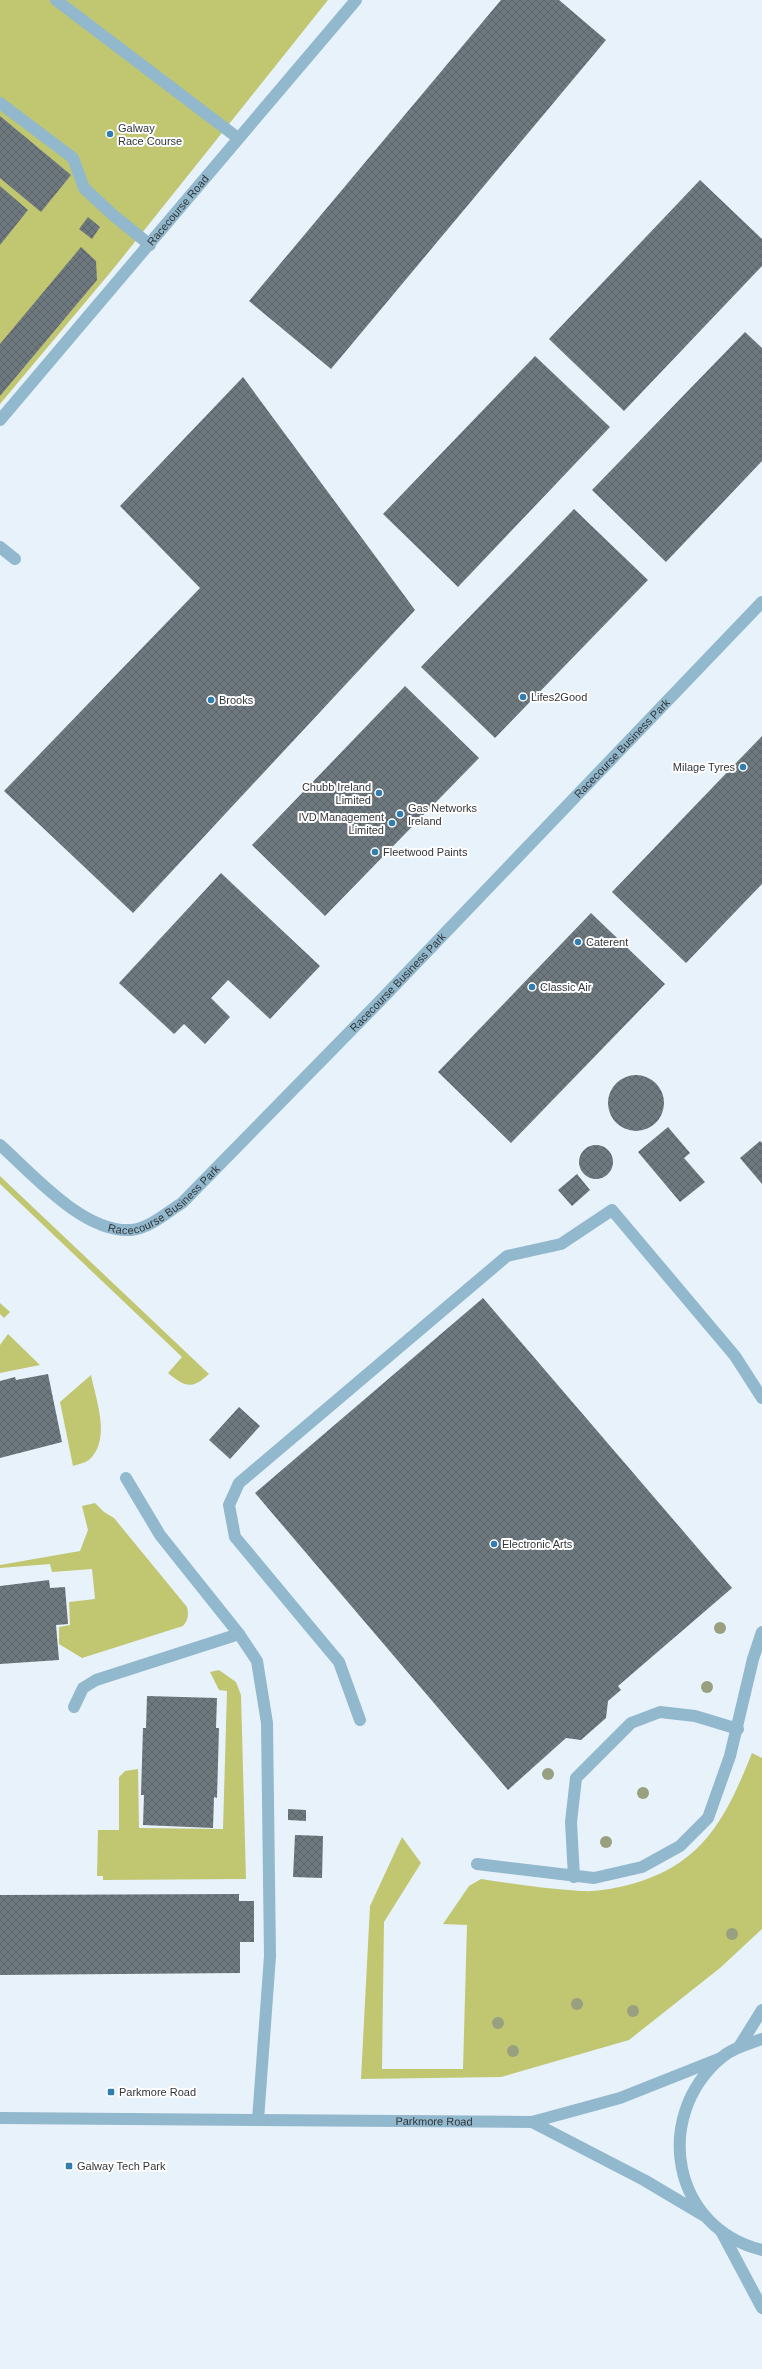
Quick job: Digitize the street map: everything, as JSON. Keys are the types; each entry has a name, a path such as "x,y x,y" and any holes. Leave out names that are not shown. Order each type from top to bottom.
{"street":[{"path":"56,0 70,4 238,138"},
{"name":"Racecourse Road","path":"0,420 150,245 238,138 356,0"},
{"path":"0,103 73,158 84,188 113,215 150,245"},
{"path":"0,547 15,559"},
{"name":"Racecourse Business Park","path":"0,1145 85,1218 108,1227 131,1230 152,1223 182,1203 377,1004 762,602"},
{"path":"360,1720 339,1662 235,1536 229,1505 239,1483 507,1256 561,1244 612,1210 735,1356 762,1398"},
{"path":"126,1478 160,1535 239,1634 257,1661 267,1723 270,1956 258,2120"},
{"path":"477,1864 574,1877 594,1878 642,1867 680,1846 708,1818 738,1729 753,1659 762,1632"},
{"path":"74,1707 83,1688 96,1680 239,1634"},
{"path":"574,1877 571,1822 576,1778 631,1723 660,1712 695,1716 738,1729"},
{"path":"739,2047 762,2010"},
{"path":"762,2039 739,2047 721,2058 697,2084 682,2116 679,2152 687,2187 706,2217 721,2231 747,2246 762,2250"},
{"name":"Parkmore Road","path":"0,2118 258,2120 303,2122 426,2120 532,2122 620,2098 721,2058"},
{"name":"Parkmore Road","path":"532,2122 644,2180 706,2217"},
{"path":"721,2231 762,2308"}],"green space":[{"name":"Galway Race Course","path":"0,0 328,0 114,268 0,404"},
{"path":"0,1176 209,1374 198,1383 188,1385 179,1381 168,1373 182,1357 0,1184"},
{"path":"0,1303 10,1312 4,1318 0,1314"},
{"path":"8,1334 40,1365 0,1373 0,1345"},
{"path":"91,1375 100,1418 100,1441 90,1459 73,1466 60,1402"},
{"path":"95,1503 104,1512 114,1518 187,1607 188,1615 183,1626 82,1658 59,1644 59,1627 70,1625 69,1602 95,1599 92,1569 52,1572 50,1564 0,1568 0,1565 80,1551 88,1530 82,1506"},
{"path":"219,1670 236,1682 241,1695 246,1879 103,1880 103,1876 97,1876 98,1830 119,1830 119,1777 125,1771 138,1769 139,1828 223,1829 227,1691 219,1690 210,1672"},
{"path":"752,1753 762,1758 762,1929 720,1968 629,2040 501,2077 361,2079 370,1906 402,1837 421,1863 384,1922 382,2069 463,2069 467,1925 443,1924 469,1886 481,1879 556,1889 594,1891 632,1884 656,1875 677,1864 694,1851 709,1835 721,1818 732,1798"}],"building":[{"path":"501,0 559,0 606,40 331,369 249,301"},
{"path":"0,116 71,175 41,212 0,178"},
{"path":"700,180 762,239 762,266 624,411 549,339"},
{"path":"0,186 28,210 0,245"},
{"path":"88,217 100,227 92,239 79,229"},
{"path":"81,247 96,261 97,280 0,396 0,344"},
{"path":"745,332 762,348 762,461 666,562 592,490"},
{"path":"535,356 610,427 458,587 383,514"},
{"name":"Brooks","path":"243,377 415,610 133,913 4,791 200,588 120,506"},
{"path":"574,509 648,580 495,738 421,667"},
{"path":"405,686 479,758 325,916 252,845"},
{"path":"762,736 762,884 686,963 612,892"},
{"path":"221,873 320,966 270,1019 228,980 211,998 230,1017 205,1044 184,1024 174,1034 119,983"},
{"path":"591,913 665,984 511,1143 438,1072"},
{"path":"630,1075 642,1075 652,1079 660,1087 664,1097 664,1109 660,1119 652,1127 642,1131 630,1131 620,1127 612,1119 608,1109 608,1097 612,1087 620,1079"},
{"path":"668,1127 690,1153 684,1158 705,1182 680,1202 638,1152"},
{"path":"760,1141 762,1143 762,1184 740,1158"},
{"path":"593,1145 599,1145 603,1146 610,1152 613,1162 612,1169 606,1176 599,1179 593,1179 589,1178 582,1172 579,1165 579,1159 580,1155 586,1148"},
{"path":"577,1174 590,1190 572,1206 558,1190"},
{"path":"483,1298 732,1588 618,1686 621,1690 608,1701 606,1718 581,1740 566,1738 508,1790 255,1493"},
{"path":"48,1374 62,1442 0,1458 0,1381 15,1377 16,1380"},
{"path":"239,1407 260,1426 230,1459 209,1440"},
{"path":"49,1580 50,1588 65,1587 68,1624 56,1625 59,1660 0,1664 0,1586"},
{"path":"147,1696 217,1698 216,1728 219,1728 217,1798 214,1797 213,1828 143,1825 144,1795 141,1795 143,1728 146,1728"},
{"path":"288,1809 306,1810 306,1821 288,1820"},
{"path":"295,1835 323,1836 322,1878 293,1877"},
{"path":"239,1894 239,1901 254,1901 254,1942 240,1942 240,1973 0,1975 0,1895"}],"place":[{"name":"Galway Race Course","path":"110,134"},
{"name":"Lifes2Good","path":"523,697"},
{"name":"Brooks","path":"211,700"},
{"name":"Milage Tyres","path":"743,767"},
{"name":"Chubb Ireland Limited","path":"379,793"},
{"name":"Gas Networks Ireland","path":"400,814"},
{"name":"IVD Management Limited","path":"392,823"},
{"name":"Fleetwood Paints","path":"375,852"},
{"name":"Caterent","path":"578,942"},
{"name":"Classic Air","path":"532,987"},
{"name":"Electronic Arts","path":"494,1544"},
{"name":"Parkmore Road","path":"111,2092"},
{"name":"Galway Tech Park","path":"69,2166"}]}
